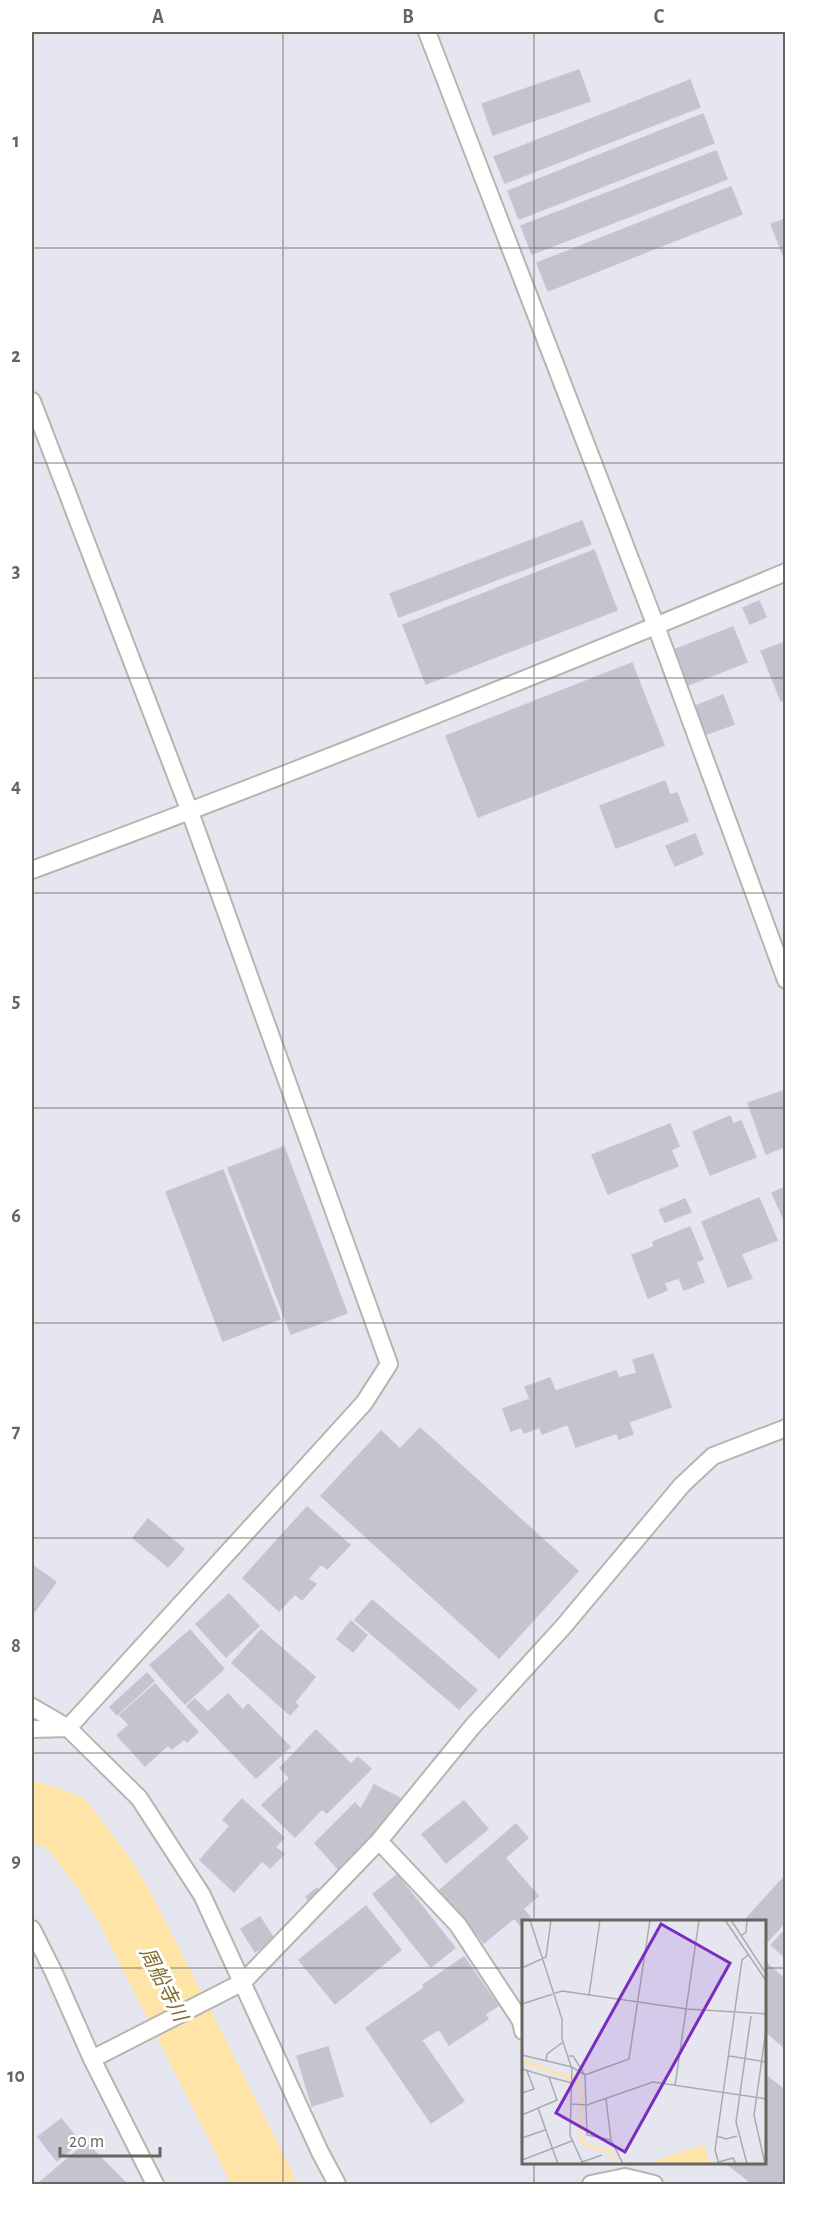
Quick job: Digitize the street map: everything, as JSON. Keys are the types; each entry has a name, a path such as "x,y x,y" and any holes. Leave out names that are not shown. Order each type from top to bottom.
{"street":[{"path":"427,32 656,627 786,980"},
{"path":"32,401 190,812 389,1364 364,1403 68,1728 32,1729"},
{"path":"32,870 190,812 656,627 786,572"},
{"path":"92,2060 243,1982 379,1841 472,1727 563,1627 682,1485 714,1455 786,1428"},
{"path":"32,1707 68,1728 140,1798 202,1895 320,2152 337,2184"},
{"path":"379,1841 458,1925 520,2021 522,2028"},
{"path":"32,1929 92,2060 154,2184"},
{"path":"591,2184 621,2170 654,2184"}],"building":[{"path":"579,70 590,101 493,135 482,104"},
{"path":"690,80 700,107 505,183 494,157"},
{"path":"703,114 714,143 519,219 508,191"},
{"path":"716,151 727,179 532,254 521,226"},
{"path":"731,187 742,214 548,291 537,263"},
{"path":"786,219 786,262 771,224"},
{"path":"582,521 591,544 399,617 390,594"},
{"path":"594,550 617,610 426,684 403,625"},
{"path":"759,601 766,617 750,624 743,608"},
{"path":"733,627 747,662 688,685 674,650"},
{"path":"786,642 786,699 781,701 761,651"},
{"path":"632,663 664,745 478,817 446,736"},
{"path":"723,695 734,724 707,734 696,706"},
{"path":"665,781 670,795 677,793 688,821 616,848 600,806"},
{"path":"695,834 703,854 675,866 666,846"},
{"path":"786,1090 786,1146 766,1154 748,1103"},
{"path":"730,1116 733,1124 741,1121 756,1157 710,1175 693,1132"},
{"path":"670,1124 679,1146 671,1150 678,1166 608,1194 592,1155"},
{"path":"284,1147 347,1313 291,1334 228,1168"},
{"path":"223,1170 280,1319 223,1341 166,1192"},
{"path":"786,1187 786,1224 772,1193"},
{"path":"759,1198 777,1240 741,1254 752,1278 728,1287 702,1222"},
{"path":"685,1199 691,1212 665,1222 659,1210"},
{"path":"690,1227 703,1259 696,1262 704,1282 684,1290 679,1278 664,1283 667,1290 648,1298 632,1255 654,1247 653,1242"},
{"path":"653,1354 671,1407 629,1422 633,1434 619,1439 617,1433 576,1447 556,1391 616,1371 619,1378 637,1373 633,1360"},
{"path":"550,1378 568,1424 542,1434 540,1427 524,1433 521,1427 511,1431 503,1409 530,1399 525,1387"},
{"path":"420,1428 578,1571 499,1658 321,1496 381,1431 400,1449"},
{"path":"307,1507 350,1545 327,1569 321,1564 308,1579 316,1584 302,1600 295,1594 279,1611 243,1578"},
{"path":"148,1519 184,1549 168,1567 133,1538"},
{"path":"32,1565 56,1582 32,1615"},
{"path":"229,1594 259,1626 226,1657 196,1624"},
{"path":"372,1600 477,1690 459,1709 355,1620"},
{"path":"351,1621 367,1635 353,1652 337,1639"},
{"path":"190,1630 224,1669 185,1704 150,1665"},
{"path":"261,1630 315,1677 295,1702 298,1706 290,1715 232,1663"},
{"path":"147,1673 154,1681 117,1715 110,1707"},
{"path":"155,1684 198,1732 187,1742 184,1739 172,1749 168,1745 145,1766 117,1735 129,1725 120,1715"},
{"path":"228,1694 243,1710 248,1704 290,1747 256,1778 187,1706 195,1699 208,1712"},
{"path":"316,1730 351,1764 358,1757 371,1769 327,1813 322,1809 295,1837 262,1805 290,1778 280,1768"},
{"path":"374,1785 400,1798 378,1835 338,1869 315,1843 355,1803 361,1809"},
{"path":"242,1799 284,1838 275,1847 284,1854 270,1868 262,1861 234,1892 200,1860 230,1826 223,1820"},
{"path":"464,1801 488,1829 446,1863 422,1834"},
{"path":"516,1824 528,1838 452,1904 440,1890"},
{"path":"506,1859 538,1896 523,1909 530,1917 522,1920 520,1925 514,1918 484,1943 452,1904"},
{"path":"397,1875 455,1948 431,1967 373,1894"},
{"path":"786,1875 786,1921 768,1941 766,1940 766,1920 745,1920"},
{"path":"317,1888 323,1896 312,1905 306,1897"},
{"path":"366,1906 401,1950 335,2004 299,1960"},
{"path":"260,1917 274,1939 255,1952 241,1929"},
{"path":"786,1929 786,1958 771,1945"},
{"path":"464,1957 498,2006 485,2014 488,2019 449,2045 439,2029 422,2040 418,2035 386,2057 366,2028"},
{"path":"766,1963 786,1980 786,2049 766,2032"},
{"path":"418,2035 464,2101 431,2123 386,2057"},
{"path":"328,2047 343,2096 312,2106 297,2056"},
{"path":"768,2077 786,2091 786,2184 753,2184 728,2165 766,2165 766,2080"},
{"path":"61,2119 80,2142 57,2161 38,2137"},
{"path":"86,2143 127,2184 38,2184"}],"waterway":[{"name":"周船寺川","path":"32,1811 66,1823 105,1875 124,1906 265,2184"}]}
